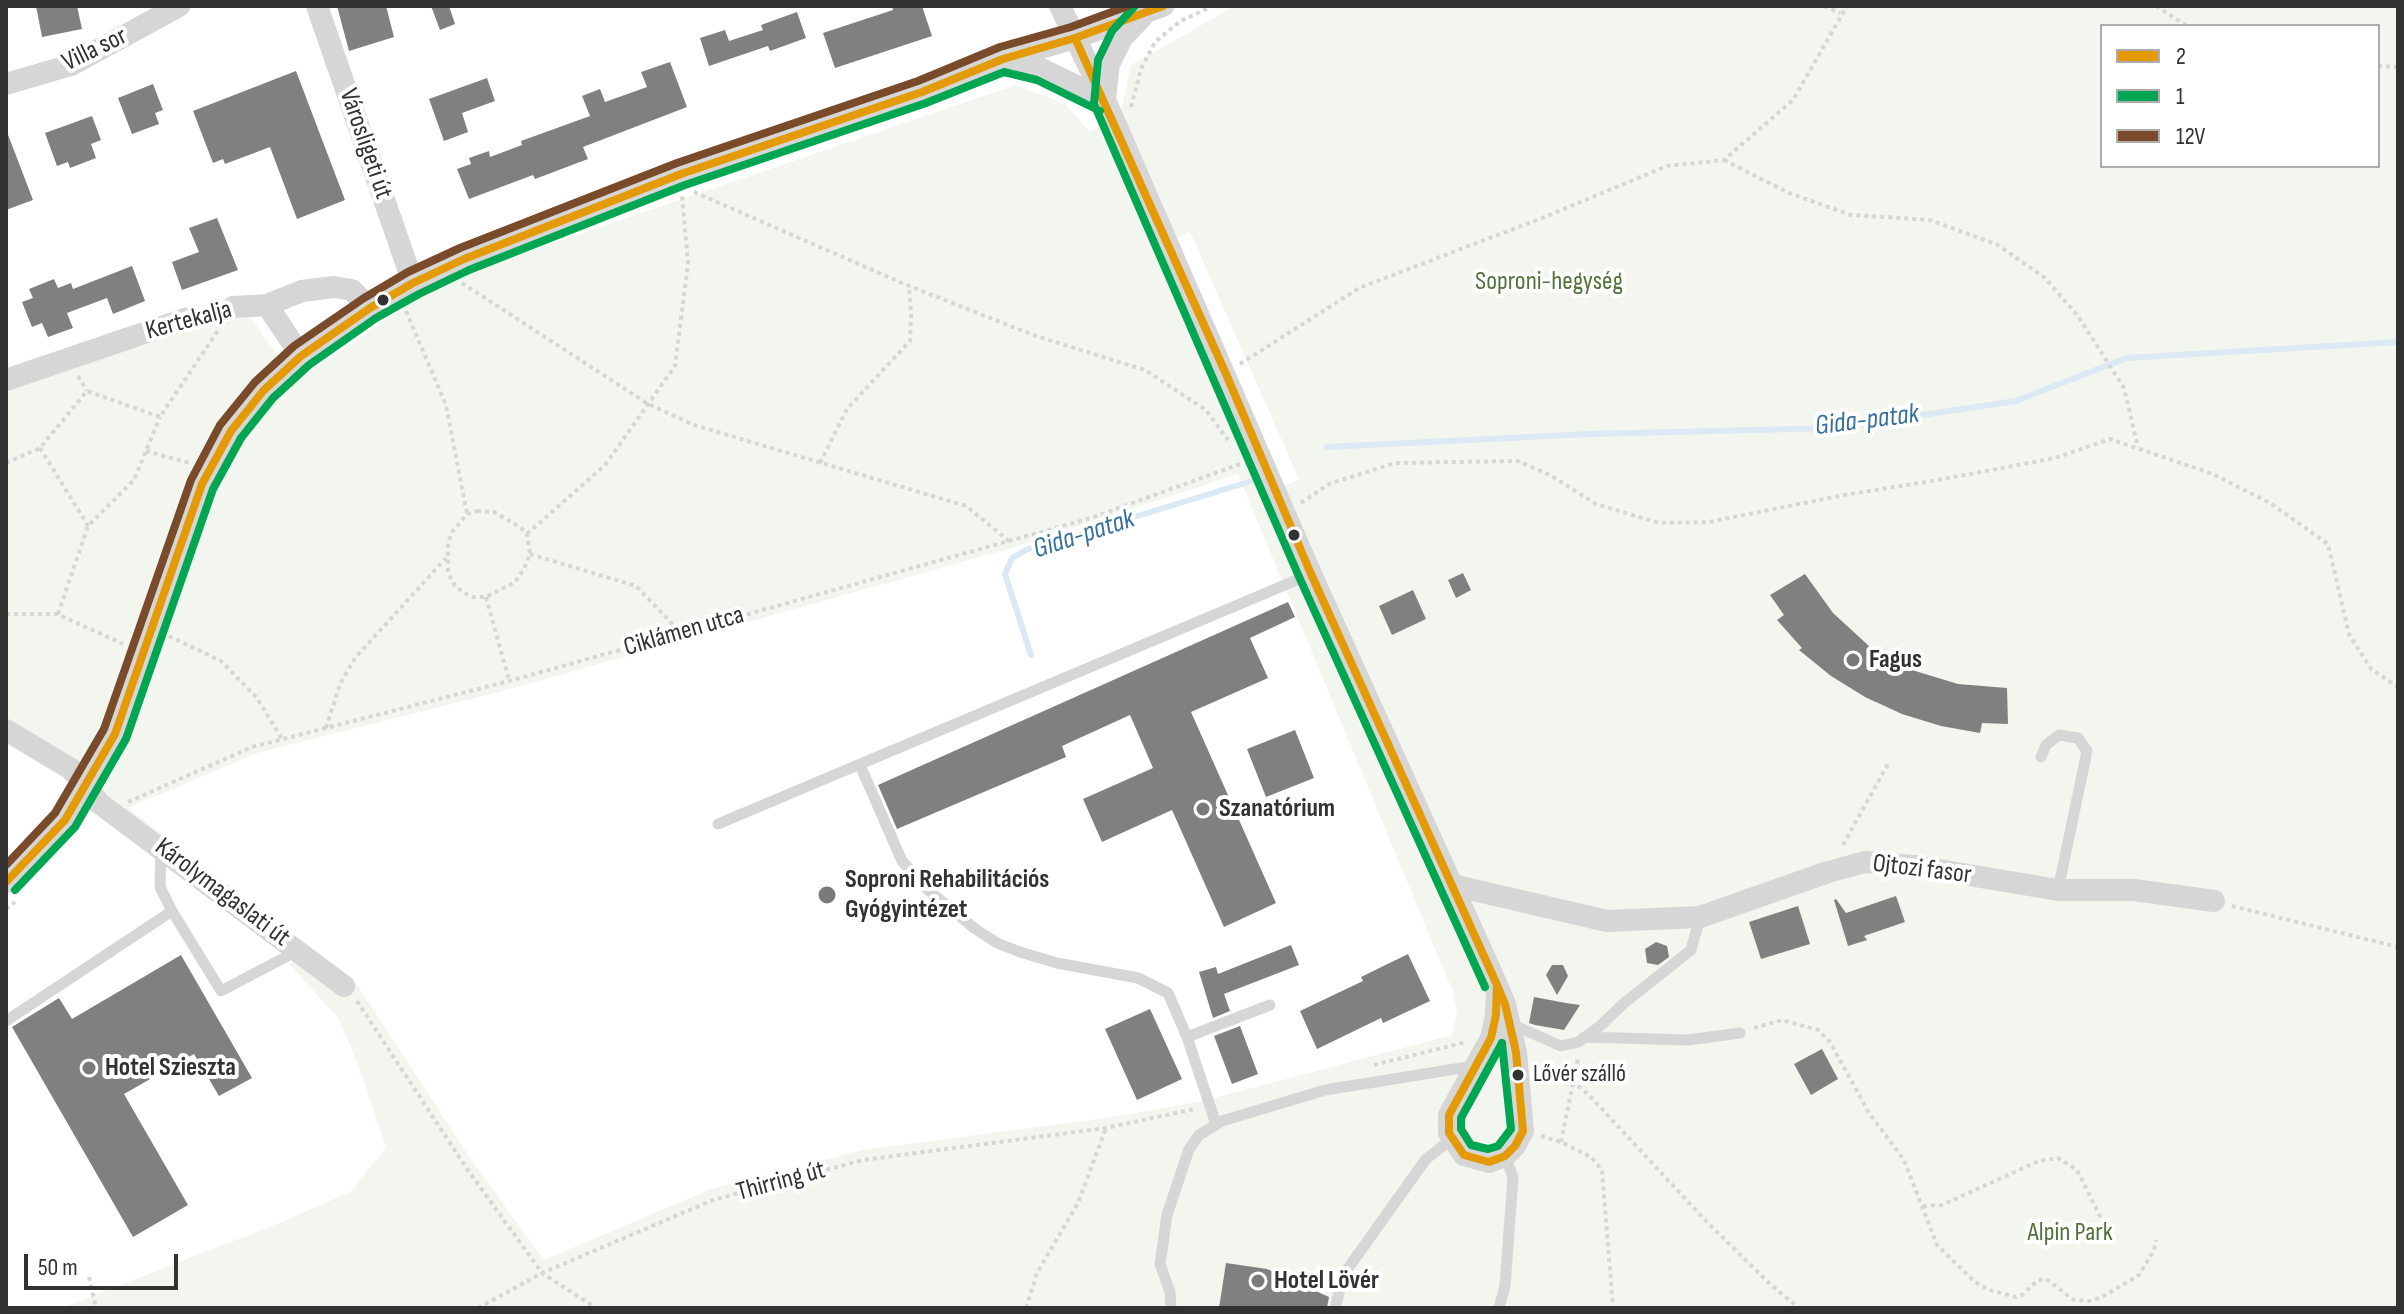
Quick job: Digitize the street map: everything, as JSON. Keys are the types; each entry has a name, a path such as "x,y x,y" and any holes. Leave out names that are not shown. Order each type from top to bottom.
{"street":[{"name":"Villa sor","path":"6,84 71,65 179,6"},
{"name":"Városligeti út","path":"317,6 414,294"},
{"path":"1060,6 1105,100 1311,574 1497,985 1511,1024 1516,1052 1523,1131 1505,1156 1489,1162 1464,1155 1452,1139 1449,1115 1491,1038 1497,985"},
{"path":"6,882 65,820 98,800 115,734 202,484 231,431 264,390 301,356 370,308 414,294 464,259 685,186 1003,59 1154,10"},
{"path":"1105,100 1109,64 1122,38 1154,10"},
{"path":"1003,59 1041,69 1105,100"},
{"name":"Kertekalja","path":"233,307 267,305 302,291 334,287 352,290 370,308"},
{"path":"267,305 301,356"},
{"name":"Kertekalja","path":"6,380 188,318"},
{"name":"Károlymagaslati út","path":"6,730 71,769 98,800 344,986"},
{"name":"Ojtozi fasor","path":"1452,885 1607,921 1700,917 1865,862 1915,866 2058,890 2151,891 2214,901"}],"lane":[{"path":"718,824 1311,574"},
{"path":"2041,757 2046,745 2059,735 2078,738 2087,751 2058,890"},
{"path":"860,765 902,861 952,911 997,943 1057,963 1138,978 1168,993 1187,1037 1216,1124"},
{"path":"161,847 160,887 221,991 298,950"},
{"path":"6,1021 172,911"},
{"path":"1511,1024 1561,1046 1571,1046 1691,950 1700,917"},
{"path":"1187,1037 1270,1005"},
{"path":"1584,1037 1688,1040 1740,1033"},
{"path":"1171,1308 1170,1292 1160,1264 1167,1215 1189,1149 1199,1135 1216,1124 1325,1090 1477,1065"},
{"path":"1335,1308 1344,1274 1426,1159 1452,1139"},
{"path":"1499,1308 1505,1286 1513,1177 1505,1156"}],"path":[{"path":"1824,6 1841,14"},
{"path":"1724,160 1793,100 1847,6"},
{"path":"2156,6 2184,24"},
{"path":"1226,374 1359,288 1667,166 1724,160 1789,193 1851,215 1930,220 1998,245 2045,278 2078,316 2124,388 2138,447"},
{"path":"685,186 707,186"},
{"path":"685,186 909,286 1036,336 1145,370 1206,410 1229,442"},
{"path":"527,534 605,465 675,366 688,264 685,186"},
{"path":"454,277 648,404 694,425 966,506 1009,541"},
{"path":"820,463 847,409 910,341 909,286"},
{"path":"393,319 406,311 414,294"},
{"path":"57,614 88,526 134,480 160,417 233,307"},
{"path":"406,311 446,405 467,514"},
{"path":"6,463 40,448 87,391 160,417"},
{"path":"1293,509 1329,484 1395,463 1518,461 1550,475 1596,504 1659,523 1709,522 2055,458 2110,439 2213,474 2270,503 2328,544 2349,634 2371,669 2398,687"},
{"path":"40,448 88,526"},
{"path":"146,451 190,463"},
{"name":"Ciklámen utca","path":"98,800 252,747 509,681 1091,518 1245,463 1237,452"},
{"path":"494,512 527,534 530,554 524,569 515,582 486,597 473,597 455,586 448,573 448,543 452,532 467,514 494,512"},
{"path":"530,554 636,586 681,633"},
{"path":"326,728 340,684 355,658 446,558"},
{"path":"486,597 509,681"},
{"path":"6,614 57,614 121,645 149,634 166,634 221,661 257,698 282,739"},
{"path":"1828,872 1888,764"},
{"path":"2214,901 2398,947"},
{"path":"344,986 366,1010 465,1166 542,1273 596,1308"},
{"path":"1740,1033 1782,1020 1818,1030 1830,1042 1869,1113 1904,1160 1937,1245 1975,1282 2008,1296 2022,1295 2046,1279 2068,1296 2082,1302 2102,1297 2139,1275 2154,1250 2156,1240"},
{"path":"1516,1052 1571,1080 1652,1161 1703,1218 1799,1308"},
{"path":"1571,1080 1561,1142 1591,1157 1602,1170 1613,1308"},
{"name":"Thirring út","path":"478,1308 542,1273 713,1200 863,1160 1106,1128 1078,1203 1037,1273 1026,1308"},
{"path":"1923,1206 1942,1205 2039,1161 2058,1158 2077,1170 2105,1226"},
{"path":"89,1277 96,1308"}],"green space":[{"name":"Soproni-hegység","path":"1235,6 2398,6 2398,1308 62,1308 282,1222 350,1192 386,1148 360,1069 339,1019 290,965 302,948 6,724 6,391 167,334 246,311 296,381 454,277 1016,85 1065,104 1090,132 1120,116 1131,65","holes":["1190,232 1299,479 1280,489 1171,241","1238,474 1453,992 1457,1011 1452,1035 1203,1101 1107,1118 862,1150 711,1189 544,1260 474,1164 355,982 128,808 257,753 510,689 1012,548"]}],"building":[{"path":"36,6 77,6 82,29 42,37"},
{"path":"337,6 386,6 394,37 349,51"},
{"path":"431,6 449,6 455,24 440,30"},
{"path":"892,6 922,6 932,36 835,68 823,33 893,10"},
{"path":"797,12 806,38 770,51 768,46 709,66 700,38 725,30 729,41 763,30 761,25"},
{"path":"670,62 687,107 583,147 588,159 469,199 457,169 471,164 469,158 489,151 490,157 522,145 521,141 590,116 582,96 600,89 605,102 647,87 641,72"},
{"path":"296,71 345,200 297,219 270,147 225,164 223,159 213,163 193,111"},
{"path":"487,78 495,101 462,113 468,132 444,141 429,99"},
{"path":"153,84 163,110 155,113 159,124 132,134 118,98"},
{"path":"92,116 101,140 91,144 96,158 70,168 68,162 57,166 45,133"},
{"path":"6,133 33,200 6,210"},
{"path":"217,218 238,270 182,290 172,262 199,252 189,228"},
{"path":"132,266 145,301 113,314 107,298 67,313 73,328 48,337 42,323 32,327 22,302 33,298 29,289 54,279 58,288 71,283 73,289"},
{"path":"1463,573 1471,590 1456,598 1448,580"},
{"name":"Fagus","path":"1805,574 1833,613 1869,646 1912,670 1958,684 2007,688 2008,724 1982,723 1980,733 1941,726 1902,714 1865,697 1831,676 1799,650 1802,648 1777,620 1784,615 1770,595"},
{"path":"1413,590 1426,619 1392,635 1379,606"},
{"path":"1288,602 1295,617 1250,638 1268,678 1191,712 1276,903 1224,927 1172,810 1102,842 1083,799 1153,768 1130,715 1062,746 1066,757 897,829 878,785"},
{"path":"1295,730 1314,778 1266,797 1247,749"},
{"path":"1896,896 1905,922 1864,936 1867,940 1848,946 1834,900 1846,913"},
{"path":"1798,906 1810,944 1761,959 1749,922"},
{"path":"1656,942 1667,946 1669,957 1658,965 1647,963 1645,949"},
{"path":"1291,945 1299,965 1224,994 1230,1011 1213,1018 1199,972 1216,967 1218,974"},
{"path":"1408,954 1430,1001 1383,1023 1381,1018 1317,1049 1300,1011 1363,981 1361,977"},
{"path":"181,955 252,1078 219,1096 194,1054 124,1094 188,1205 133,1237 12,1027 59,998 72,1019"},
{"path":"1552,965 1563,965 1568,976 1557,995 1546,975"},
{"path":"1534,997 1580,1005 1564,1030 1535,1025 1529,1023"},
{"path":"1150,1009 1182,1079 1137,1100 1105,1029"},
{"path":"1240,1026 1258,1074 1232,1084 1214,1036"},
{"path":"1822,1049 1838,1079 1811,1095 1794,1064"},
{"name":"Hotel Lövér","path":"1226,1263 1267,1269 1329,1297 1327,1308 1219,1308"}],"waterway":[{"name":"Gida-patak","path":"1327,447 1590,434 1834,428 2016,401 2126,358 2398,342"},
{"name":"Gida-patak","path":"1031,655 1005,574 1012,558 1026,550 1252,481"}],"transit line":[{"name":"12V","path":"6,865 55,813 104,729 191,480 220,425 255,382 294,346 408,272 460,248 677,163 918,81 1000,47 1071,27 1128,6"},
{"name":"1","path":"1135,6 1112,31 1098,60 1094,104 1300,579 1485,987"},
{"name":"2","path":"6,882 65,820 115,734 202,484 231,431 264,390 301,356 370,308 464,259 681,174 922,92 1003,59 1075,38 1163,6"},
{"name":"2","path":"1075,38 1226,374 1311,574 1497,985"},
{"name":"1","path":"15,890 75,827 126,739 213,489 241,438 273,398 309,365 376,318 469,270 685,185 926,103 1004,72 1037,80 1100,111"},
{"name":"2","path":"1497,985 1505,1004 1516,1052 1523,1131 1505,1156 1489,1162 1464,1155 1449,1133 1449,1115 1491,1038 1497,985"},
{"name":"1","path":"1502,1043 1511,1129 1498,1146 1488,1149 1471,1145 1461,1129 1461,1118 1502,1043"}],"place":[{"name":"Fagus","path":"1853,660"},
{"name":"Szanatórium","path":"1203,809"},
{"name":"Soproni Rehabilitációs Gyógyintézet","path":"827,895"},
{"name":"Hotel Szieszta","path":"89,1068"},
{"name":"Lővér szálló","path":"1518,1075"},
{"name":"Hotel Lövér","path":"1258,1281"}],"park label":[{"name":"Alpin Park","path":"2070,1233"}]}
